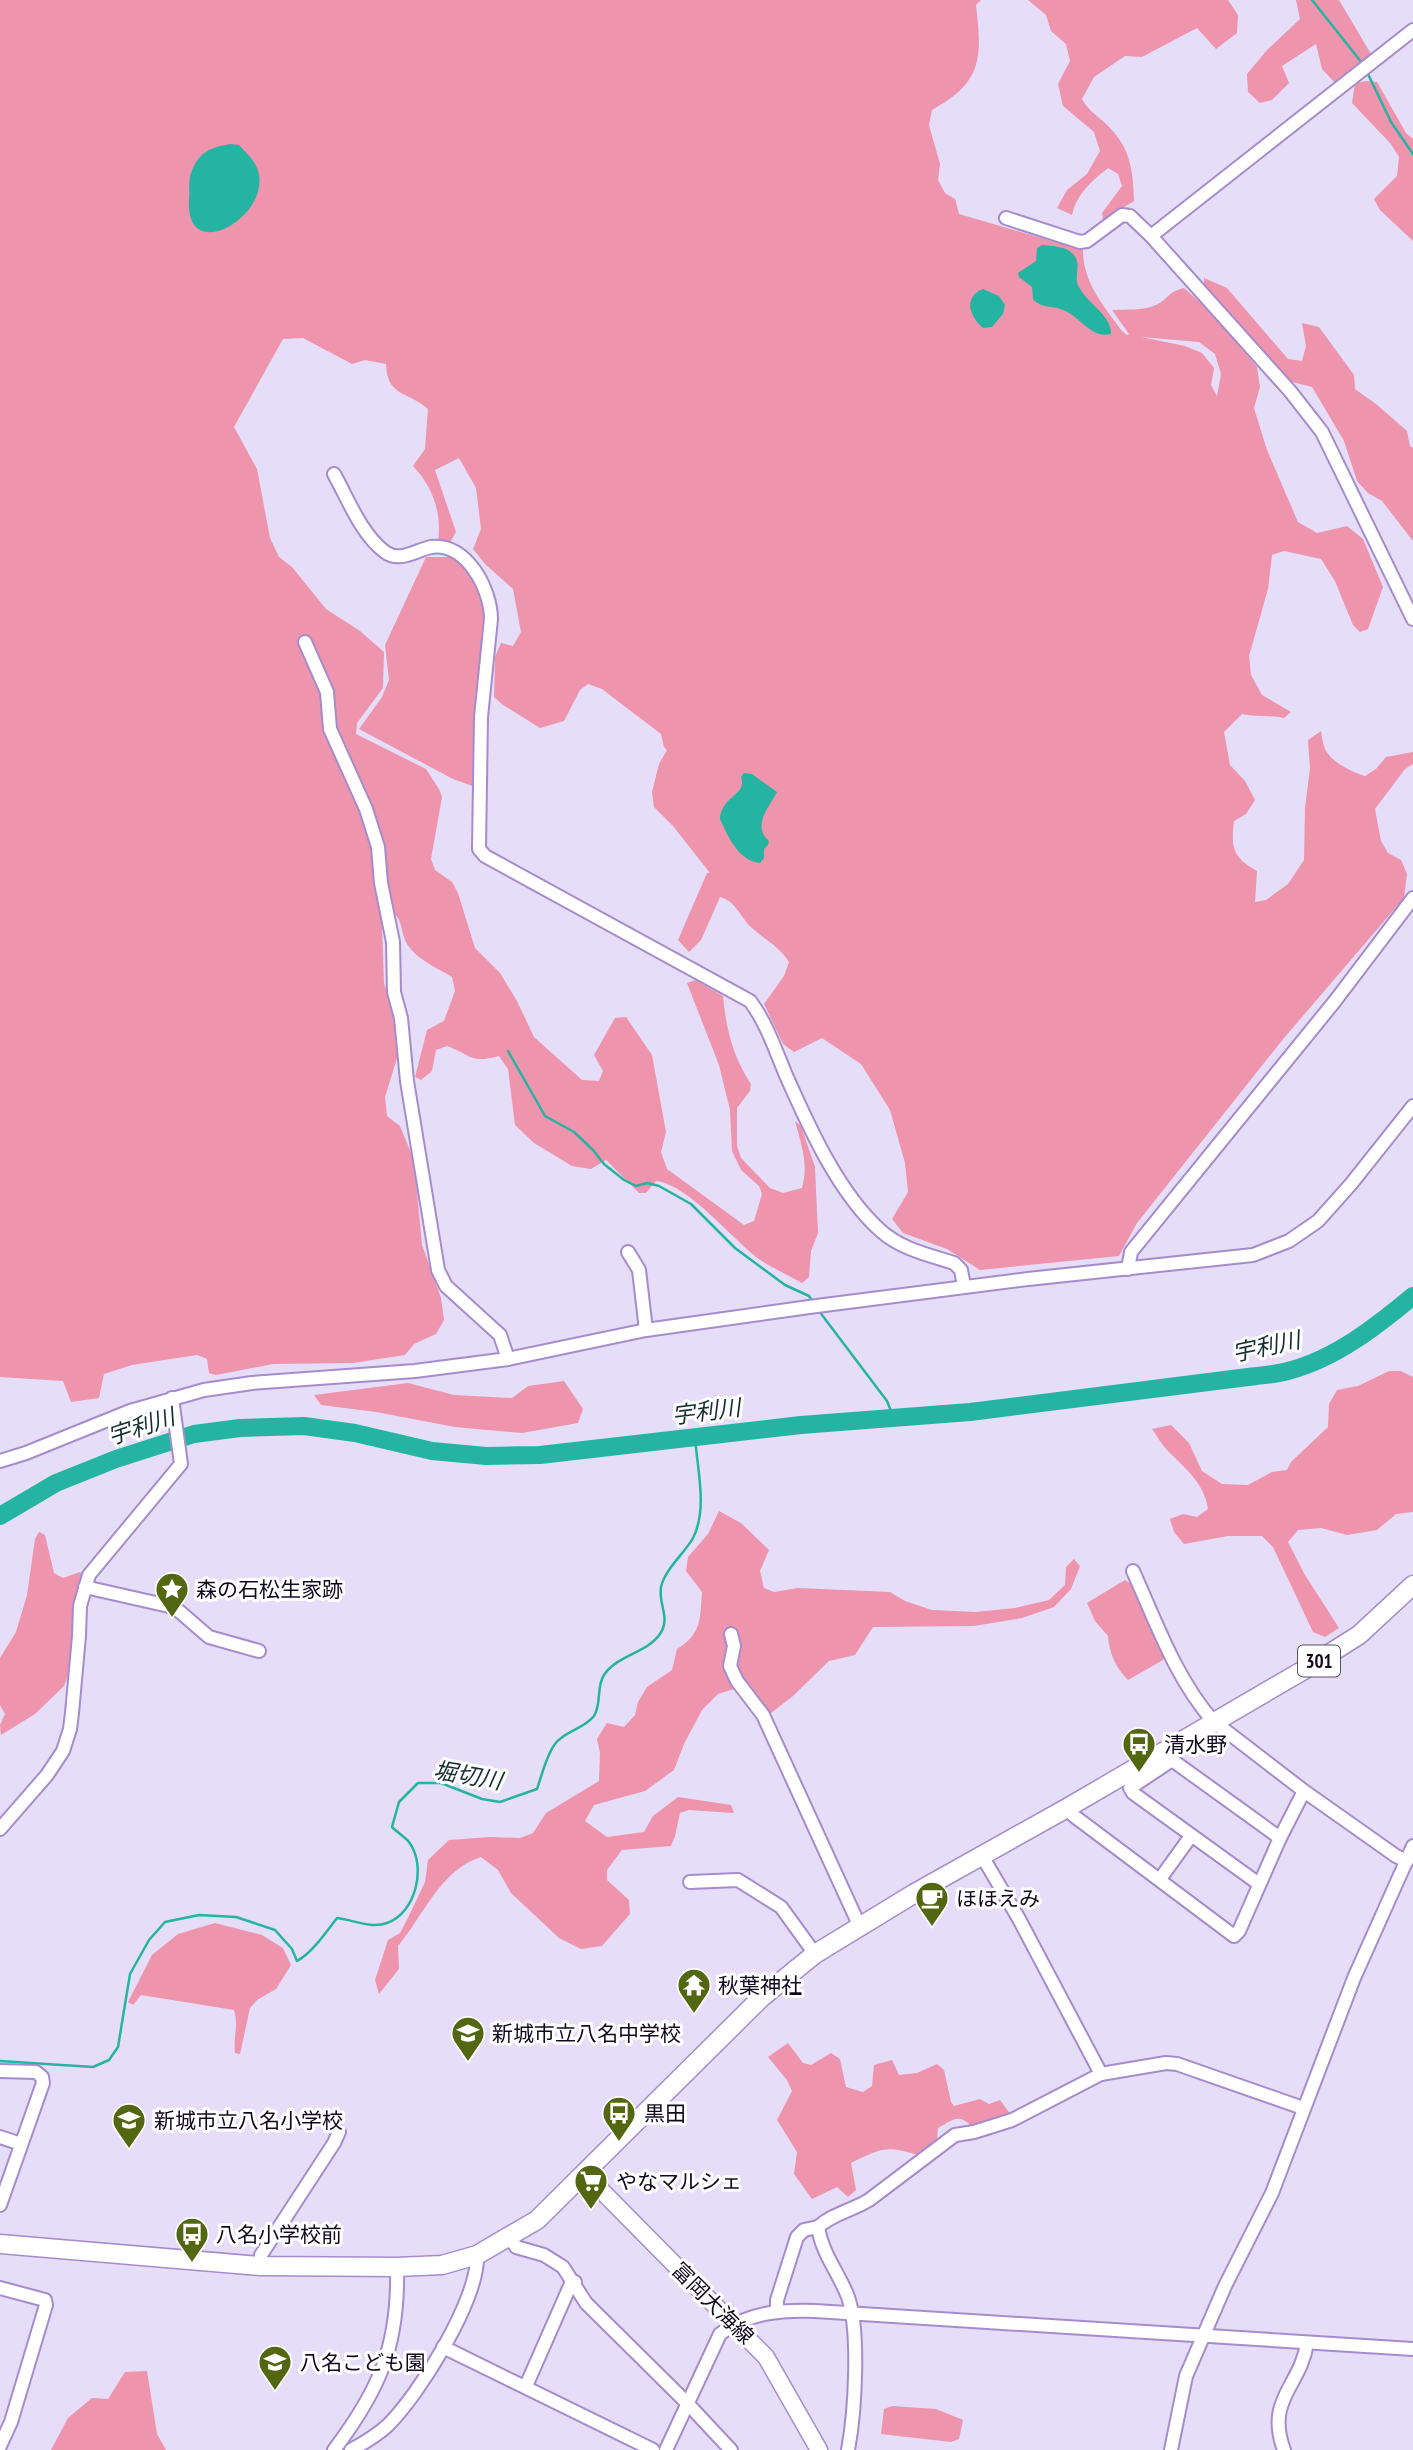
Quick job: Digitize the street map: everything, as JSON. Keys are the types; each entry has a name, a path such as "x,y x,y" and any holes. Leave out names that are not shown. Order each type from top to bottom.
{"highway":[{"name":"301","path":"0,2244 260,2266 442,2265 477,2255 537,2220 762,1997 815,1954 1302,1671 1359,1635 1413,1585"}],"main road":[{"name":"富岡大海線","path":"585,2174 766,2357 817,2449"}],"street":[{"path":"1151,236 1413,30"},
{"path":"1006,218 1080,242 1087,241 1122,215 1130,215 1290,391 1322,432 1413,619"},
{"path":"334,474 367,531 386,554 409,555 431,547 450,550 466,561 486,588 491,619 481,717 479,849 485,856 750,1001 766,1028 806,1120 834,1172 863,1211 881,1232 897,1242 954,1263 961,1270 964,1286"},
{"path":"305,642 327,692 330,729 366,809 378,847 381,883 393,942 394,992 401,1018 407,1081 438,1270 446,1286 500,1335 508,1359"},
{"path":"1128,1269 1131,1252 1335,1001 1413,898"},
{"path":"0,1461 130,1412 204,1390 252,1383 415,1371 508,1359 646,1330 808,1307 964,1286 1253,1255 1289,1241 1318,1221 1413,1106"},
{"path":"628,1252 639,1270 646,1330"},
{"path":"0,1829 63,1751 72,1713 79,1606 89,1575 149,1500 176,1472 181,1461 172,1398"},
{"path":"1133,1571 1173,1658 1203,1710 1213,1721 1304,1791 1407,1861"},
{"path":"85,1587 169,1606 179,1611 209,1637 259,1651"},
{"path":"731,1634 734,1646 730,1667 737,1681 763,1715 860,1927"},
{"path":"1259,1884 1133,1793 1130,1788 1172,1760 1280,1838"},
{"path":"1067,1808 1234,1936 1304,1791"},
{"path":"1160,1879 1191,1836"},
{"path":"1171,2450 1179,2399 1186,2376 1225,2286 1272,2193 1354,1978 1413,1846"},
{"path":"982,1856 1019,1919 1101,2074"},
{"path":"690,1882 738,1880 781,1907 815,1954"},
{"path":"818,2227 826,2219 856,2208 880,2192 955,2135 974,2133 1012,2120 1101,2074 1166,2063 1177,2064 1303,2108"},
{"path":"0,2071 36,2072 42,2077 43,2083 0,2205"},
{"path":"260,2266 261,2255 339,2132"},
{"path":"0,2137 21,2144"},
{"path":"777,2311 777,2300 797,2237 804,2230 818,2227"},
{"path":"818,2227 827,2256 848,2297 851,2313 854,2357 852,2432 848,2450"},
{"path":"510,2238 516,2247 544,2255 563,2267 586,2303 731,2450"},
{"path":"351,2450 369,2441 387,2426 406,2404 443,2347 459,2320 471,2290 478,2267 477,2255"},
{"path":"338,2449 364,2409 383,2368 396,2313 397,2267"},
{"path":"526,2386 570,2286 575,2282"},
{"path":"0,2288 45,2300 46,2305 11,2422 0,2446"},
{"path":"666,2450 720,2334 735,2324 763,2313 777,2311 851,2313 1413,2349"},
{"path":"1284,2450 1278,2434 1278,2417 1307,2343"},
{"path":"443,2347 653,2450"}],"shaded area":[{"path":"0,0 981,0 976,5 979,40 975,67 961,89 932,110 929,125 940,164 938,180 945,193 955,199 959,214 1083,250 1091,284 1127,335 1129,334 1112,310 1151,307 1184,288 1213,314 1257,367 1260,387 1254,408 1267,450 1298,522 1317,533 1347,526 1363,539 1383,587 1368,629 1360,632 1353,625 1335,581 1321,559 1284,551 1272,555 1268,589 1249,656 1251,675 1262,695 1291,712 1284,718 1242,714 1224,732 1230,765 1245,781 1255,800 1246,814 1234,821 1233,845 1242,861 1257,871 1255,902 1266,900 1288,884 1304,860 1305,808 1310,768 1308,740 1321,731 1328,754 1348,769 1365,776 1376,769 1386,757 1413,752 1413,764 1405,769 1375,809 1381,841 1388,853 1401,860 1407,874 1404,898 1284,1038 1137,1223 1119,1256 980,1270 947,1249 903,1233 892,1219 908,1192 905,1163 890,1110 861,1064 822,1038 794,1052 783,1044 764,1004 784,976 789,962 785,956 752,928 730,902 720,897 701,940 689,952 678,940 707,873 710,873 673,826 654,807 652,792 659,764 667,750 661,734 602,689 588,684 580,690 564,721 540,728 494,697 495,657 501,643 513,646 521,632 513,589 486,565 473,549 481,529 476,488 459,458 435,470 456,532 448,546 438,541 439,520 431,492 413,466 425,449 428,409 394,388 387,375 386,364 365,360 352,364 303,338 283,339 234,427 257,469 270,538 279,557 292,567 326,609 360,631 384,652 383,688 357,723 356,734 426,769 439,789 442,797 431,859 435,870 452,882 458,893 475,948 500,973 534,1037 582,1080 599,1081 603,1071 594,1055 615,1018 626,1017 652,1055 666,1132 661,1152 667,1169 744,1225 754,1221 762,1194 759,1186 741,1170 732,1151 730,1110 719,1065 687,983 696,980 723,996 731,1042 739,1064 751,1084 750,1091 737,1108 737,1146 741,1158 770,1188 783,1193 802,1188 804,1162 795,1121 801,1126 815,1167 818,1233 811,1251 809,1277 802,1283 759,1259 696,1202 669,1184 656,1181 646,1193 639,1193 606,1160 591,1169 572,1166 534,1143 515,1125 508,1069 499,1056 476,1059 447,1046 436,1050 432,1071 421,1080 415,1077 427,1030 444,1021 455,991 452,977 411,950 394,913 382,924 384,983 393,1013 398,1055 385,1097 387,1116 400,1126 414,1160 422,1245 441,1298 444,1320 436,1334 414,1344 405,1355 353,1363 273,1364 216,1375 209,1373 207,1359 197,1355 132,1365 104,1374 99,1398 71,1402 63,1381 0,1377","holes":["1141,337 1199,342 1215,354 1221,374 1217,396 1211,385 1214,368 1202,353 1185,346"]},
{"path":"1028,0 1228,0 1238,15 1237,33 1216,49 1197,28 1142,57 1125,56 1094,77 1082,99 1113,131 1125,149 1131,167 1134,201 1103,220 1102,213 1122,186 1118,174 1108,168 1081,194 1072,215 1057,208 1067,190 1087,174 1100,151 1094,132 1063,106 1058,84 1070,61 1066,44 1051,31 1046,15"},
{"path":"1296,0 1339,0 1371,54 1359,68 1336,84 1322,69 1316,44 1282,66 1289,83 1272,100 1260,103 1248,92 1247,74 1267,50 1300,19"},
{"path":"1377,82 1406,133 1413,139 1413,241 1380,210 1374,199 1397,176 1399,157 1391,144 1352,103 1355,83"},
{"path":"231,144 239,145 255,163 259,188 253,204 241,218 227,228 213,232 200,230 191,220 191,173 197,160 206,152"},
{"path":"1042,245 1063,248 1073,254 1077,261 1078,285 1103,315 1111,334 1098,333 1069,313 1040,304 1033,299 1032,287 1019,277 1018,273 1036,261 1037,248"},
{"path":"1204,278 1227,288 1288,359 1302,361 1306,346 1302,323 1319,327 1354,375 1355,389 1407,431 1410,446 1413,448 1413,541 1382,501 1368,493 1357,481 1344,441 1312,387 1292,382 1204,286"},
{"path":"983,289 999,296 1005,305 1003,314 992,327 983,328 974,318 970,307 973,297"},
{"path":"426,557 450,557 464,565 480,583 488,621 475,787 453,779 359,729 382,697 389,680 385,645"},
{"path":"744,773 752,774 777,792 762,823 764,835 769,841 760,863 740,853 720,819 725,805 741,788 741,777"},
{"path":"1389,1371 1401,1371 1413,1377 1413,1512 1396,1514 1377,1530 1347,1535 1321,1528 1298,1530 1288,1542 1305,1575 1339,1628 1325,1637 1313,1632 1273,1547 1262,1536 1228,1536 1184,1544 1174,1532 1170,1519 1183,1514 1197,1517 1208,1509 1203,1492 1193,1477 1166,1449 1152,1429 1171,1425 1189,1443 1202,1471 1222,1484 1248,1485 1272,1472 1287,1470 1291,1462 1328,1427 1329,1404 1337,1390 1358,1386"},
{"path":"564,1381 583,1409 578,1423 522,1433 455,1427 321,1405 314,1395 408,1383 454,1395 512,1398 528,1386"},
{"path":"719,1511 741,1523 769,1550 760,1571 764,1588 774,1592 798,1588 890,1592 905,1601 932,1610 976,1612 1015,1608 1049,1600 1065,1585 1066,1567 1074,1559 1080,1566 1071,1589 1054,1607 1022,1618 974,1626 873,1627 855,1655 829,1661 771,1713 753,1708 734,1689 718,1694 702,1710 674,1770 645,1791 594,1805 585,1821 607,1837 644,1832 653,1816 678,1797 731,1805 734,1813 689,1810 680,1813 671,1846 622,1850 607,1870 607,1880 629,1900 630,1914 602,1946 581,1949 559,1938 511,1893 498,1870 481,1857 454,1872 434,1895 398,1946 399,1969 379,1994 375,1980 388,1940 400,1933 408,1918 425,1882 428,1860 449,1840 520,1838 533,1833 546,1813 599,1781 600,1753 597,1739 607,1723 624,1727 635,1715 638,1702 647,1687 672,1670 677,1649 691,1637 698,1625 702,1592 686,1571 688,1557 708,1534"},
{"path":"39,1532 45,1535 54,1573 63,1578 80,1572 84,1575 70,1670 64,1686 35,1714 1,1735 0,1725 5,1714 0,1705 0,1658 16,1632 27,1595 35,1539"},
{"path":"1125,1580 1134,1586 1164,1655 1163,1660 1128,1680 1112,1654 1108,1636 1095,1621 1087,1603"},
{"path":"215,1923 262,1935 283,1948 291,1965 276,1989 257,2000 250,2008 240,2054 235,2053 234,2010 141,1995 133,2005 128,2002 152,1955 178,1934"},
{"path":"788,2043 803,2063 811,2065 831,2053 840,2059 846,2087 863,2092 872,2086 874,2065 892,2060 899,2075 917,2073 937,2064 944,2070 954,2106 980,2099 989,2104 1000,2100 1011,2115 991,2123 970,2125 962,2119 951,2121 938,2128 937,2140 918,2155 891,2149 870,2154 851,2163 856,2190 848,2197 837,2187 812,2199 794,2174 797,2152 777,2120 792,2091 787,2080 768,2057"},
{"path":"147,2371 157,2434 166,2450 51,2450 68,2418 92,2398 108,2399 125,2372"},
{"path":"892,2406 936,2409 963,2420 959,2439 951,2442 881,2434 884,2409"}],"waterway":[{"path":"1312,0 1362,63"},
{"path":"1367,72 1391,122 1413,154"},
{"path":"508,1051 545,1116 574,1132 604,1164 624,1180 636,1186 647,1183 659,1186 691,1204 735,1248 785,1285 809,1296 813,1302"},
{"name":"宇利川","path":"0,1516 56,1483 116,1459 194,1434 240,1428 304,1426 355,1433 432,1451 486,1456 540,1455 801,1425 970,1412 1276,1374 1305,1366 1339,1350 1370,1330 1413,1296"},
{"path":"819,1311 887,1401 893,1416"},
{"name":"堀切川","path":"0,2061 93,2067 109,2060 118,2047 130,1974 149,1940 165,1922 199,1915 236,1917 275,1930 292,1949 297,1961 313,1948 337,1918 375,1925 397,1918 411,1899 418,1876 414,1852 407,1840 392,1827 399,1802 418,1783 441,1783 482,1799 500,1802 537,1789 555,1744 594,1716 604,1675 616,1663 648,1646 660,1634 664,1622 661,1593 663,1580 693,1538 700,1514 695,1437"}],"place":[{"name":"森の石松生家跡","path":"172,1619"},
{"name":"清水野","path":"1139,1774"},
{"name":"ほほえみ","path":"932,1928"},
{"name":"秋葉神社","path":"694,2015"},
{"name":"新城市立八名中学校","path":"468,2063"},
{"name":"黒田","path":"619,2143"},
{"name":"新城市立八名小学校","path":"129,2150"},
{"name":"やなマルシェ","path":"591,2211"},
{"name":"八名小学校前","path":"192,2264"},
{"name":"八名こども園","path":"275,2392"}]}
